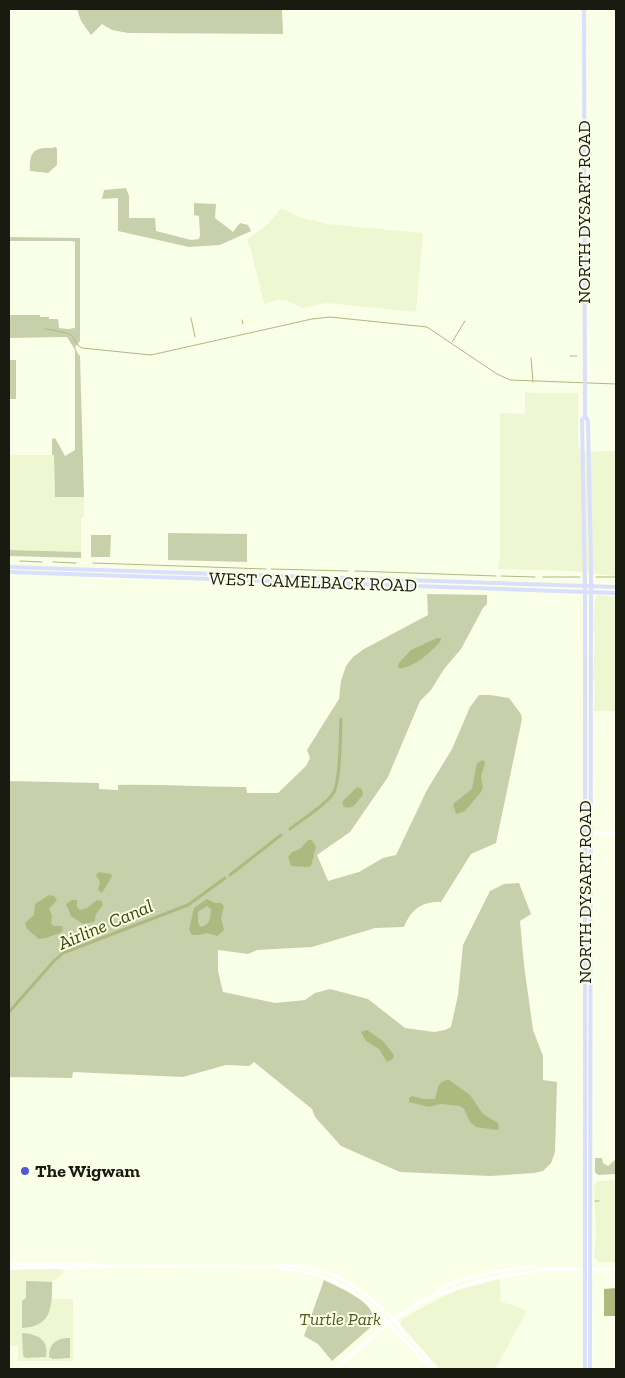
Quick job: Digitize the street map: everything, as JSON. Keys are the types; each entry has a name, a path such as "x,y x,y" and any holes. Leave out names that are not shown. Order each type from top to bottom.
{"main road":[{"name":"NORTH DYSART ROAD","path":"584,9 585,416 588,421 591,586 592,1269 590,1369"},
{"name":"NORTH DYSART ROAD","path":"585,416 582,420 585,591 585,1369"},
{"path":"583,502 590,502"},
{"name":"WEST CAMELBACK ROAD","path":"10,569 38,573 85,572 295,576 616,586"},
{"name":"WEST CAMELBACK ROAD","path":"10,569 294,582 616,593"},
{"path":"294,582 295,576"},
{"path":"351,578 351,583"},
{"path":"498,583 498,588"},
{"path":"585,1178 591,1178"}],"street":[{"path":"585,833 616,833"},
{"path":"9,1264 248,1267 279,1267 282,1265 321,1270 341,1278 393,1320 428,1359 429,1364"},
{"path":"9,1268 91,1268 106,1266"},
{"path":"335,1369 388,1323 437,1294 439,1290 451,1285 489,1273 534,1266 539,1269 616,1269"},
{"path":"360,1293 424,1362 435,1369"}],"shaded area":[{"path":"280,209 299,217 327,224 423,233 416,312 327,303 303,308 287,301 278,300 264,304 247,240 269,223"},
{"path":"525,391 531,393 578,393 578,440 580,452 616,451 616,576 571,571 498,569 500,558 500,413 525,414"},
{"path":"9,455 54,455 55,497 84,497 84,517 81,518 81,552 9,550"},
{"path":"598,595 616,597 616,711 594,711 595,638 593,627 595,599"},
{"path":"441,638 440,642 426,655 409,666 398,668 399,663 411,650"},
{"path":"483,760 485,763 481,777 483,787 481,792 465,811 456,814 453,804 472,789 477,763"},
{"path":"357,787 362,789 363,795 355,805 344,807 342,802"},
{"path":"308,840 312,840 316,847 311,866 291,866 288,857 292,852 300,849"},
{"path":"99,872 111,874 112,876 102,893 98,890 100,882 96,875"},
{"path":"49,895 54,896 57,900 49,909 52,915 51,924 62,926 63,930 60,933 39,939 27,929 25,923 34,915 35,904"},
{"path":"207,899 215,903 221,903 224,906 221,918 224,930 217,936 207,933 192,935 189,930 194,908","holes":["207,906 211,909 208,923 200,927 198,912"]},
{"path":"72,900 77,900 77,907 80,910 87,908 97,900 102,901 103,905 96,914 94,922 83,924 71,916 66,904"},
{"path":"367,1030 383,1041 394,1055 393,1059 387,1062 379,1049 366,1041 361,1032"},
{"path":"445,1080 449,1080 470,1095 483,1114 498,1123 499,1129 476,1127 470,1122 464,1109 460,1106 440,1104 429,1107 409,1102 409,1098 412,1096 435,1099 440,1084"},
{"path":"616,1180 616,1262 598,1262 594,1257 596,1237 594,1184 598,1181"},
{"path":"58,1269 64,1271 53,1281 52,1299 73,1299 73,1359 71,1361 18,1361 18,1346 9,1346 9,1270"},
{"path":"500,1279 501,1302 527,1311 495,1369 440,1369 400,1325 402,1319 442,1297 458,1290"},
{"path":"616,1288 616,1316 604,1316 604,1289"}],"green space":[{"path":"77,9 282,9 283,34 128,33 112,30 102,24 91,35 81,21"},
{"path":"56,147 57,165 48,173 30,171 31,158 36,150"},
{"path":"126,188 129,196 129,218 155,218 156,231 191,240 199,239 199,216 194,215 194,203 216,204 215,218 233,232 240,223 248,225 251,231 220,245 189,247 118,231 118,198 102,199 104,190"},
{"path":"9,237 80,238 80,341 75,347 80,356 84,497 55,497 54,455 52,455 52,439 55,438 65,456 75,450 75,350 67,337 9,338 9,315 40,315 40,317 49,317 49,319 58,319 59,328 75,328 75,242 9,241"},
{"path":"9,360 16,360 16,399 9,399"},
{"path":"168,533 247,534 247,562 168,560"},
{"path":"91,535 111,535 110,557 91,557"},
{"path":"9,550 81,552 81,558 9,556"},
{"path":"427,594 487,595 487,604 461,649 444,669 431,690 420,701 388,777 350,832 317,855 328,881 359,872 383,858 396,855 427,790 452,749 470,707 479,695 509,698 521,714 522,719 496,843 471,854 441,902 422,905 414,911 404,927 375,928 312,947 257,950 248,954 218,950 218,971 223,992 275,1003 305,1000 315,993 330,989 368,999 405,1028 434,1032 445,1030 451,1027 458,995 463,945 490,891 504,884 519,883 531,914 520,921 533,1030 543,1056 543,1080 557,1082 555,1152 551,1163 543,1171 534,1173 490,1176 400,1172 341,1146 315,1117 312,1109 254,1062 249,1066 226,1065 183,1077 73,1072 72,1078 9,1077 9,781 99,783 99,789 118,790 118,785 246,787 247,793 278,793 306,766 310,758 307,750 339,699 341,681 346,666 353,657 364,649 428,615"},
{"path":"595,1158 602,1158 603,1163 608,1166 616,1159 616,1174 598,1175 595,1172"},
{"name":"Turtle Park","path":"324,1280 357,1297 371,1311 374,1318 372,1326 332,1361 318,1344 304,1336"},
{"path":"26,1281 52,1282 52,1298 49,1313 45,1319 32,1327 22,1328 22,1301 26,1298"},
{"path":"22,1333 37,1336 44,1342 46,1357 26,1358 23,1356"},
{"path":"70,1338 70,1358 53,1359 49,1357 50,1348 55,1342"}],"waterway":[{"path":"45,329 69,334 82,348 151,355 312,319 330,317 427,327 497,374 510,380 616,384"},
{"path":"191,318 195,337"},
{"path":"242,320 243,324"},
{"path":"452,342 465,321"},
{"path":"570,356 577,356"},
{"path":"531,358 533,382"},
{"path":"20,561 42,562"},
{"path":"53,562 76,563"},
{"path":"93,563 266,569"},
{"path":"271,569 348,571"},
{"path":"355,571 496,576"},
{"path":"501,576 535,577"},
{"path":"543,577 580,577"},
{"path":"596,577 616,577"},
{"name":"Airline Canal","path":"290,829 323,804 335,790 339,771 341,719"},
{"name":"Airline Canal","path":"230,875 281,835"},
{"name":"Airline Canal","path":"9,1012 63,953 188,905 225,878"}],"place":[{"name":"The Wigwam","path":"25,1171"}]}
